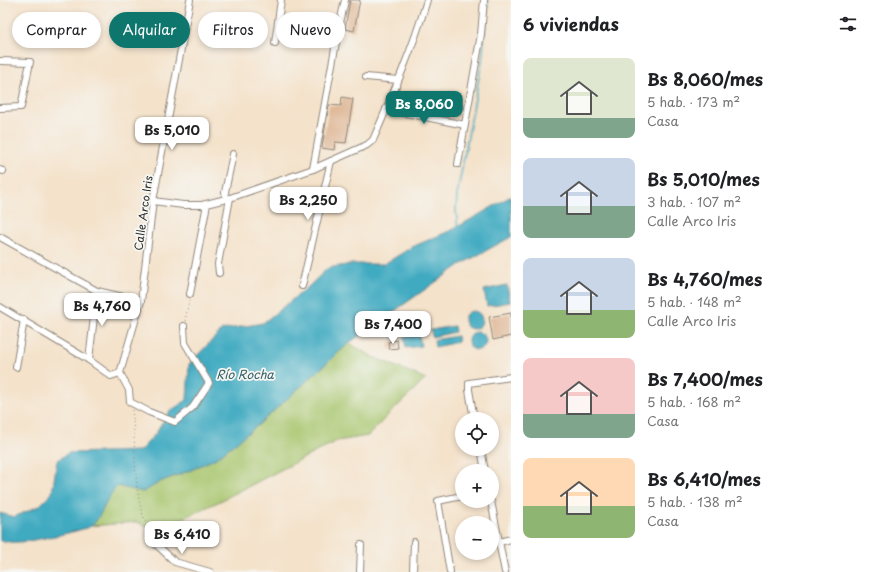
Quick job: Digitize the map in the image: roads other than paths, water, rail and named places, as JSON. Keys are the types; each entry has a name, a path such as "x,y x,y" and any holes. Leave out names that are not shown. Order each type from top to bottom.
{"street":[{"name":"Calle Arco Iris","path":"120,373 141,301 153,201 190,0"},
{"path":"275,43 281,0"},
{"path":"342,12 345,0"},
{"path":"153,201 182,205 202,205 228,199 313,169 367,145 373,140 386,109 420,25 427,0"},
{"path":"458,164 481,34 484,0"},
{"path":"313,169 335,48"},
{"path":"0,61 30,62 21,108 0,108"},
{"path":"366,77 398,80"},
{"path":"386,109 465,124"},
{"path":"219,273 218,264 228,199 225,192 232,154"},
{"path":"302,286 331,161"},
{"path":"190,294 207,204"},
{"path":"0,237 97,291 141,301"},
{"path":"89,360 97,291"},
{"path":"0,307 89,360 111,376 120,373 130,390 130,402 149,412 175,422 193,407 209,383 185,343 184,326"},
{"path":"16,367 24,320"},
{"path":"473,412 468,390 469,382 511,377"},
{"path":"450,572 438,501 455,497"},
{"path":"151,533 156,544 175,562 210,572"},
{"path":"505,572 499,542 511,539"},
{"path":"413,572 414,542"},
{"path":"360,572 361,545"}],"water":[{"name":"Río Rocha","path":"511,196 511,237 460,265 349,343 257,426 216,458 191,470 162,481 143,492 117,486 110,495 100,515 93,525 89,527 70,533 34,540 16,542 0,541 0,513 14,517 39,506 52,493 57,461 68,453 140,451 156,433 170,411 187,400 189,364 222,330 263,323 308,287 328,268 352,264 384,264 412,247 454,229"},
{"path":"507,285 510,302 487,306 484,290"},
{"path":"473,311 479,314 482,320 479,326 473,329 467,326 464,320 467,314"},
{"path":"454,326 455,332 432,337 431,330"},
{"path":"477,332 483,335 486,341 483,347 477,350 471,347 468,341 471,335"},
{"path":"419,335 421,346 406,348 404,337"},
{"path":"457,336 458,342 435,347 434,340"}],"waterway":[{"path":"458,229 456,211 457,195 482,61 488,0"}]}
